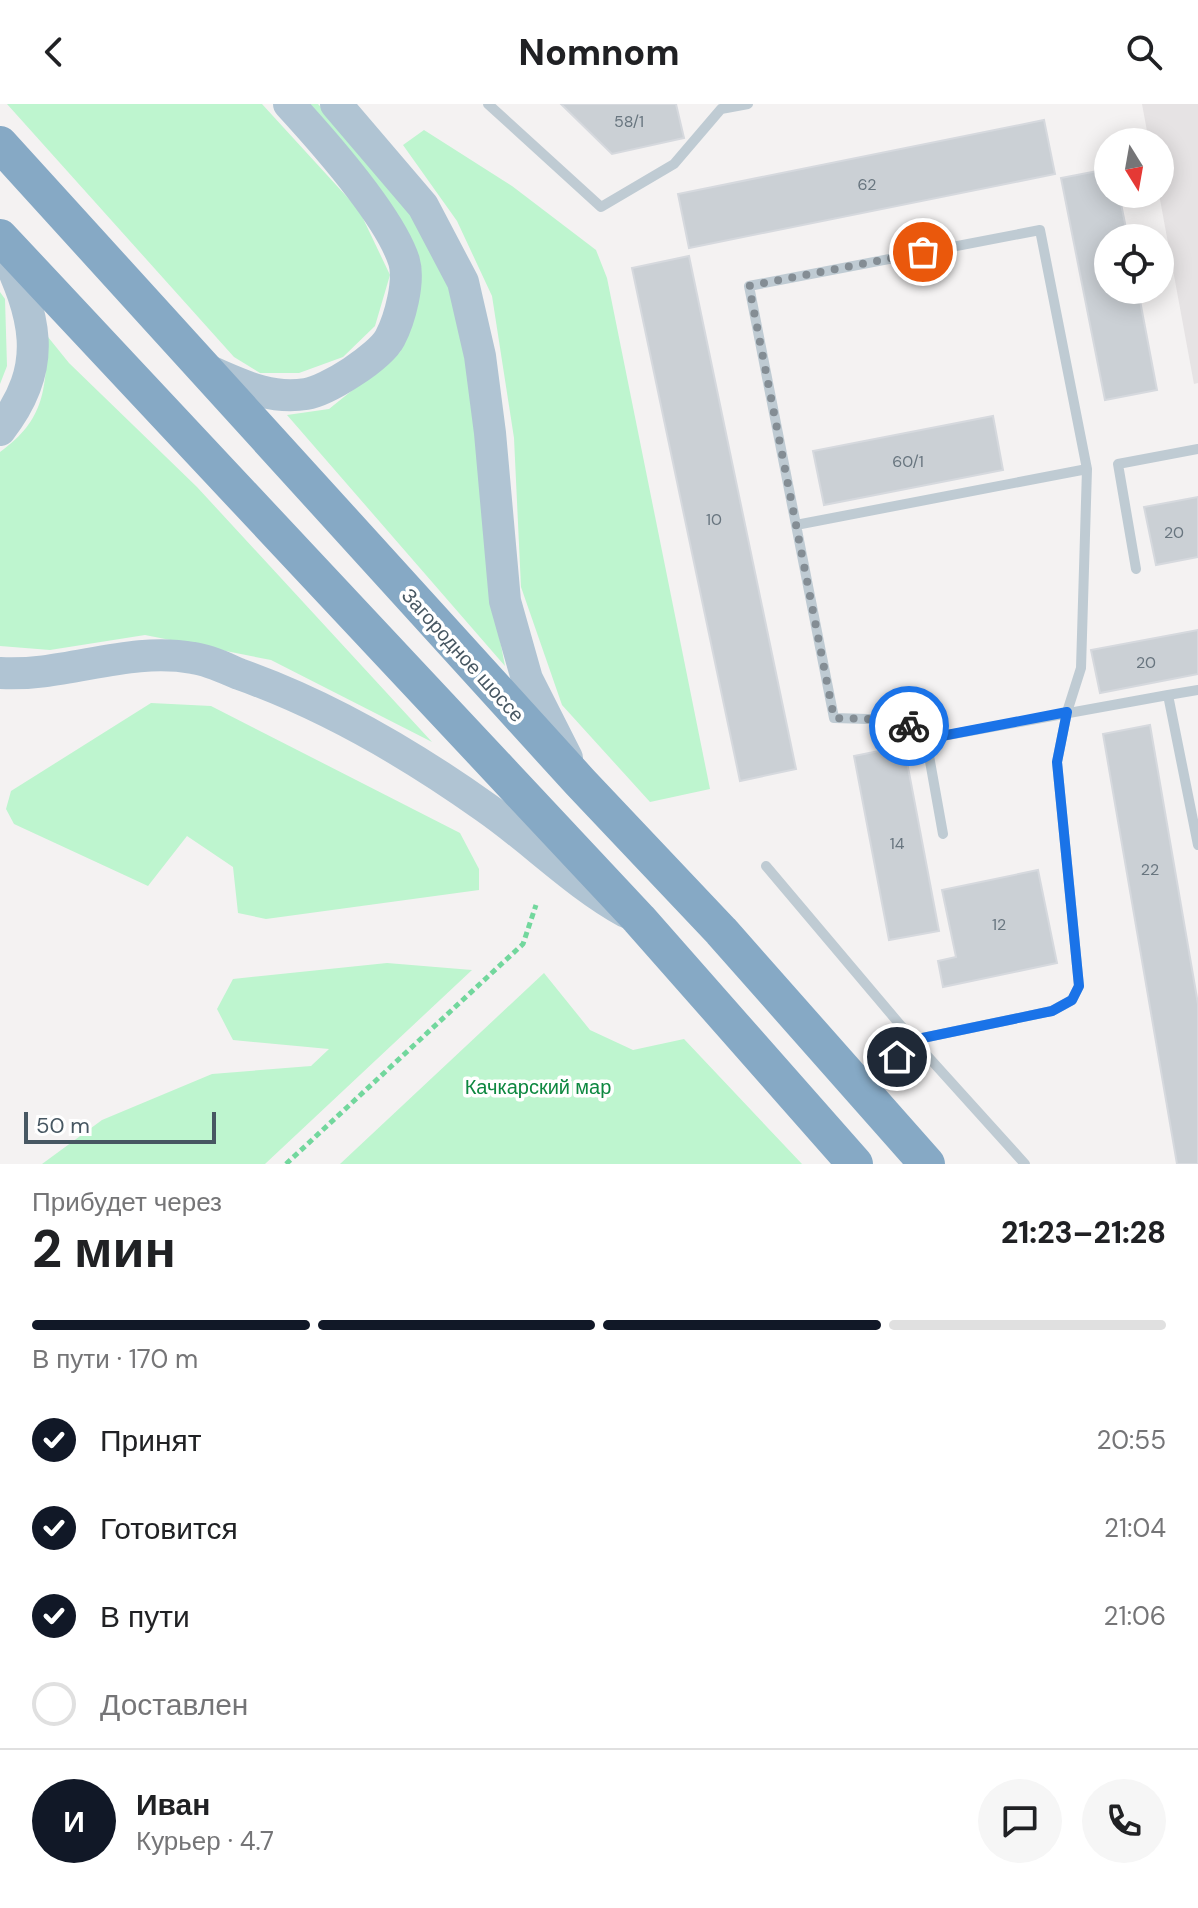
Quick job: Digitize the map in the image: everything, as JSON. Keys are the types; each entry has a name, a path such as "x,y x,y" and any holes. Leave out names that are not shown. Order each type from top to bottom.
{"highway":[{"name":"Загородное шоссе","path":"0,144 580,782 864,1089 927,1164"},
{"path":"0,239 639,919 855,1164"}],"main road":[{"path":"202,368 264,395 307,394 349,374 390,340 402,299 405,263 385,225 328,146 289,104"},
{"path":"336,104 423,206 463,282 480,356 505,601 527,679 580,782"},
{"path":"0,239 29,302 34,359 17,408 0,430"},
{"path":"0,673 56,670 133,656 194,658 288,691 383,741 422,766 486,808 588,891 639,919"}],"lane":[{"path":"488,104 601,207 674,164 717,106 748,104"},
{"path":"864,1089 913,1040 1052,1011 1072,1000 1079,986 1057,762 1067,712 1081,668 1087,469 1040,230 749,286 834,718 902,720 926,739 943,834"},
{"path":"1136,569 1118,464 1198,449"},
{"path":"796,525 1087,469"},
{"path":"926,739 1198,690"},
{"path":"1168,695 1198,845"},
{"path":"766,866 913,1040 1025,1164"}],"path":[{"path":"286,1164 523,944 536,905"}],"shaded area":[{"path":"1142,104 1198,104 1198,383 1194,384 1174,275 1174,224 1165,224 1162,208 1174,208 1174,128 1146,128"}],"green space":[{"path":"7,104 262,104 359,210 390,275 375,326 343,357 299,373 260,373 234,357"},
{"path":"302,104 318,104 395,187 422,223 448,282 468,366 489,582 505,666 287,415 329,409 400,352 418,305 418,259"},
{"path":"424,130 512,186 596,250 607,278 710,789 650,802 562,705 521,587 514,438 492,296 457,221 403,145"},
{"path":"0,292 5,299 7,366 0,384"},
{"path":"48,337 69,363 197,487 432,742 271,660 145,635 50,650 0,646 0,452 15,440 35,415 44,388"},
{"path":"151,703 211,706 460,833 479,869 479,890 266,919 238,913 233,867 187,836 148,886 14,824 6,809 11,791"},
{"path":"387,963 472,970 265,1164 42,1164 102,1120 212,1074 311,1066 329,1049 233,1040 217,1009 233,979"},
{"name":"Качкарский мар","path":"544,973 590,1030 633,1050 684,1039 802,1164 340,1164"}],"building":[{"path":"561,104 676,104 684,138 612,154"},
{"path":"1044,120 1055,174 689,248 678,194"},
{"path":"1094,172 1094,208 1122,208 1125,224 1094,224 1094,304 1141,304 1157,390 1105,400 1061,178"},
{"path":"689,256 796,769 740,781 632,268"},
{"path":"993,416 1003,470 824,505 813,451"},
{"path":"1198,497 1198,557 1156,565 1144,507"},
{"path":"1198,630 1198,674 1100,693 1091,650"},
{"path":"1150,725 1198,1004 1198,1164 1177,1164 1103,734"},
{"path":"904,746 939,931 889,940 854,756"},
{"path":"1038,870 1057,963 943,987 938,961 956,957 942,890"}],"way so far":[{"path":"909,726 902,720 834,718 749,286 923,252"}],"route":[{"path":"897,1057 913,1040 1052,1011 1072,1000 1079,986 1057,762 1067,712 926,739 909,726"}]}
